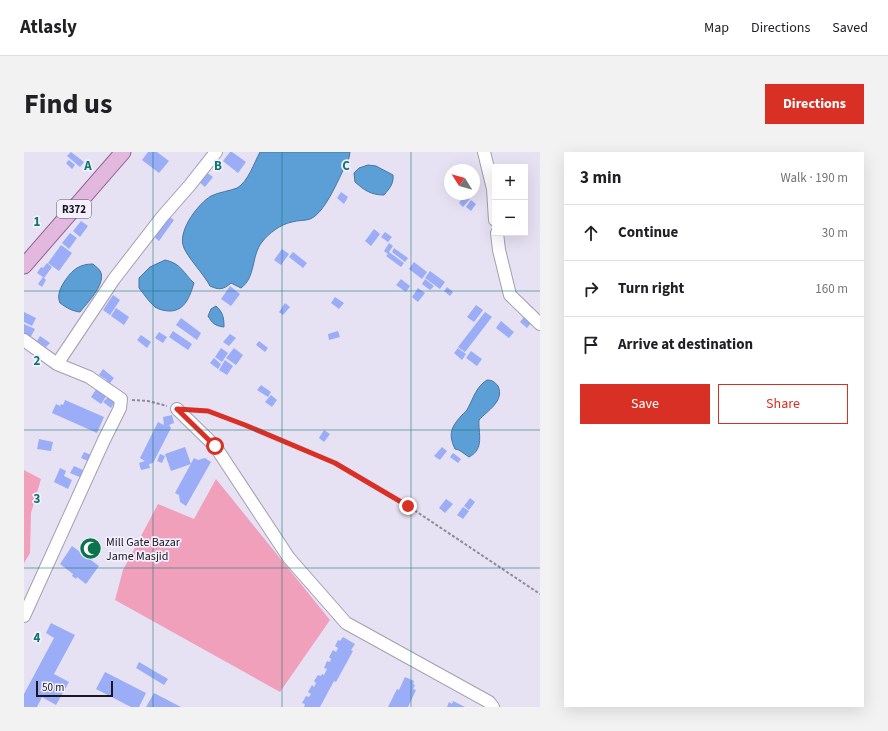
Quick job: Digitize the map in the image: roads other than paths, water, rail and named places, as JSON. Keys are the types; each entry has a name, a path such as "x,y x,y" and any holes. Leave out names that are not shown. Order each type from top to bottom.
{"main road":[{"name":"R372","path":"24,266 123,152"}],"street":[{"path":"57,364 114,279 162,217 216,152"},
{"path":"484,152 493,189 494,200"},
{"path":"497,236 499,250 510,295 540,324"},
{"path":"24,340 57,364 89,377 121,399 120,408 24,616"},
{"path":"177,409 215,446 289,558 346,623 489,702 493,707"}],"water":[{"path":"260,152 350,152 349,158 322,209 308,220 288,223 268,235 262,242 256,254 249,278 241,288 231,283 226,287 218,289 210,286 184,249 184,232 195,211 206,200 211,196 237,188 241,185 248,177"},
{"path":"368,165 376,166 393,175 392,184 384,195 368,192 355,182 354,173 359,168"},
{"path":"165,260 179,266 194,283 191,293 183,306 170,311 164,311 155,307 139,288 139,278 150,267"},
{"path":"93,264 99,269 102,278 95,294 80,312 74,311 60,303 60,291 68,276 79,267"},
{"path":"216,306 223,315 224,327 214,324 208,316 211,309"},
{"path":"487,380 496,383 500,391 499,396 494,405 479,420 479,445 474,454 469,457 455,449 451,435 455,423 467,410 478,389"}],"place":[{"name":"Mill Gate Bazar Jame Masjid","path":"90,549"}]}
